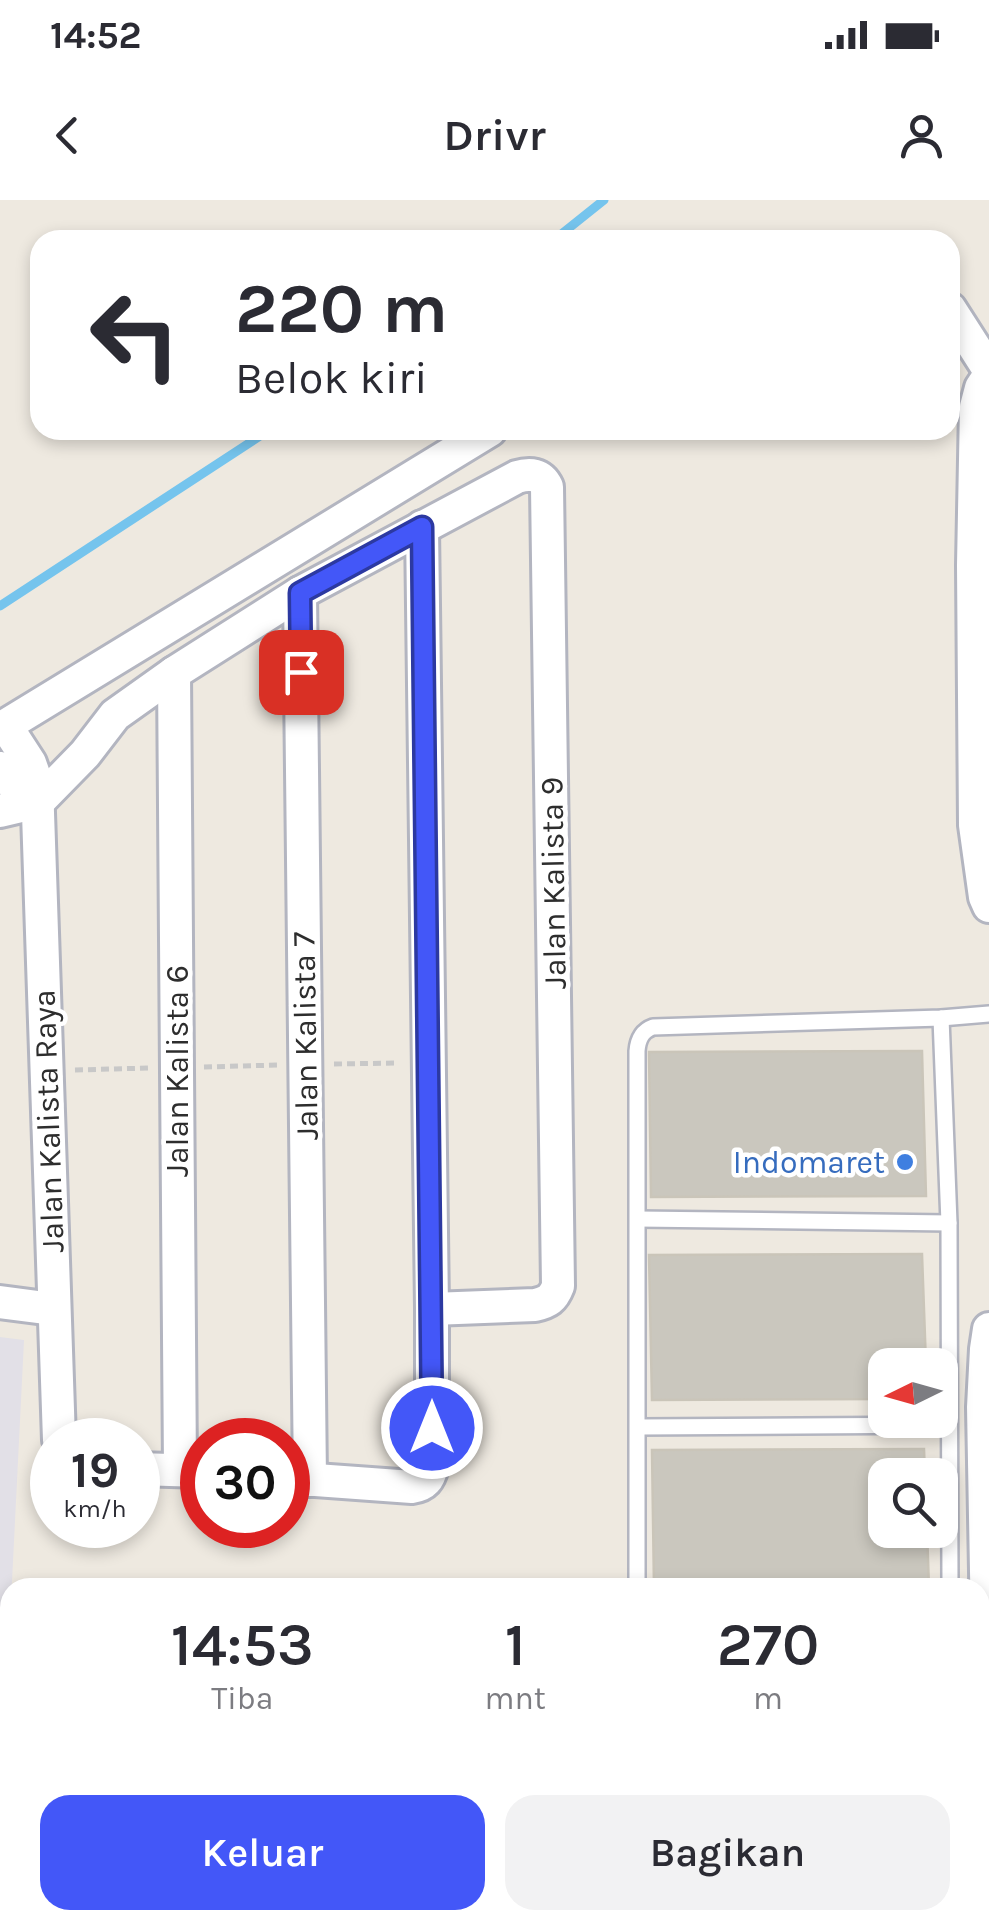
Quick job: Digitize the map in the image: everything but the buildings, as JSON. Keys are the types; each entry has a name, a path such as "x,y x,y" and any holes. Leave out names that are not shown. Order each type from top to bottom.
{"street":[{"path":"960,325 989,373 976,407 974,426 975,824 989,906"},
{"path":"3,727 474,440"},
{"name":"Jalan Kalista 9","path":"422,527 526,474 536,475 547,487 558,1286 547,1302 534,1305 432,1309"},
{"path":"0,811 38,802 85,754 115,715 174,674 300,593 422,527 432,1467 426,1482 412,1486 310,1480"},
{"name":"Jalan Kalista 7","path":"300,593 306,1065 300,1418"},
{"name":"Jalan Kalista 6","path":"174,674 177,1068 189,1418"},
{"name":"Jalan Kalista Raya","path":"3,727 30,763 37,782 57,1418"},
{"path":"0,768 20,794 38,802"},
{"path":"0,1302 53,1309"},
{"path":"983,1578 982,1407 989,1329"}],"lane":[{"path":"637,1578 637,1051 645,1030 653,1026 989,1014"},
{"path":"941,1018 949,1223 949,1348"},
{"path":"638,1219 949,1223"},
{"path":"639,1428 868,1426"},
{"path":"949,1438 950,1578"}],"path":[{"path":"46,1071 429,1062"}],"shaded area":[{"path":"0,1337 24,1340 12,1578 0,1578"}],"waterway":[{"path":"566,230 604,200"},
{"path":"0,606 254,440"}],"place":[{"name":"Indomaret","path":"905,1162"}],"route":[{"path":"301,672 300,593 422,527 432,1428"}]}
